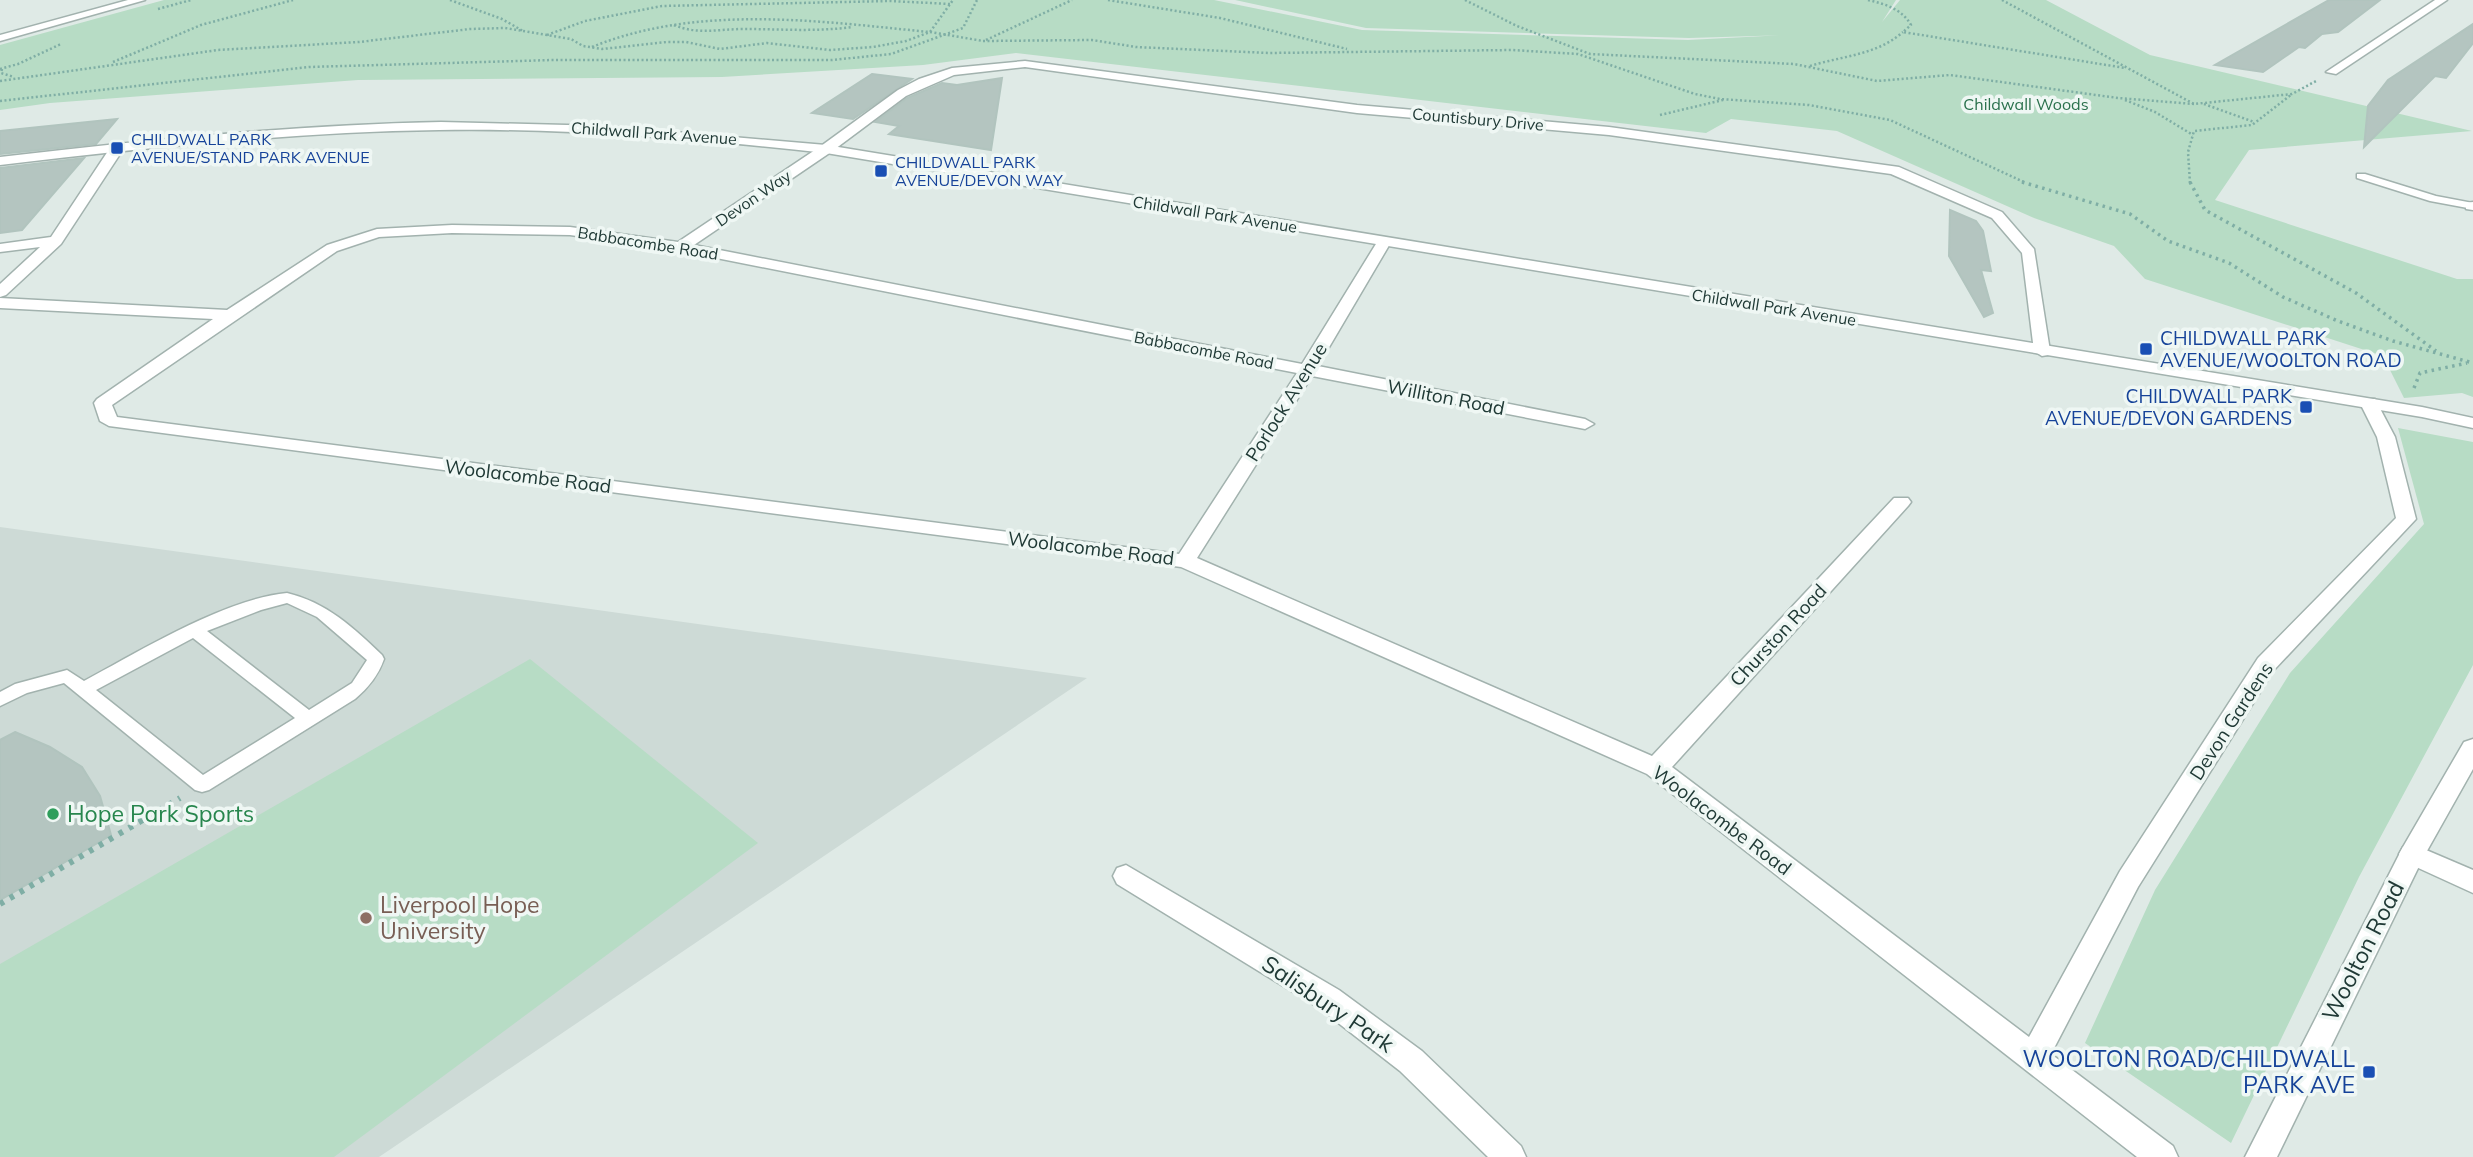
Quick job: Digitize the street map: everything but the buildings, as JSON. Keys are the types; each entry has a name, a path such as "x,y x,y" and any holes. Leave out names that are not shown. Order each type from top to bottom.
{"street":[{"path":"0,38 140,0"},
{"path":"2332,72 2442,0"},
{"name":"Countisbury Drive","path":"826,149 902,93 923,82 952,72 1025,64 1357,109 1609,131 1894,170 1997,215 2029,252 2042,351"},
{"name":"Childwall Park Avenue","path":"0,161 298,132 494,126 650,131 826,149 2369,403 2473,423"},
{"path":"0,292 55,241 117,148"},
{"name":"Devon Way","path":"681,247 826,149"},
{"name":"Babbacombe Road","path":"230,315 332,248 377,233 452,229 570,231 681,247 1307,370"},
{"path":"0,248 55,241"},
{"name":"Porlock Avenue","path":"1185,561 1307,370 1384,242"},
{"path":"0,303 230,315"},
{"name":"Woolacombe Road","path":"230,315 103,403 109,421 1185,561 1656,768 2162,1157"},
{"name":"Williton Road","path":"1307,370 1585,424"},
{"name":"Devon Gardens","path":"2034,1058 2129,879 2266,664 2406,519 2386,437 2369,403"},
{"name":"Childwall Park Avenue","path":"2417,411 2473,414"},
{"name":"Churston Road","path":"1656,768 1901,502"},
{"name":"Woolton Road","path":"2261,1157 2412,854 2473,748"},
{"path":"2412,854 2473,882"},
{"name":"Salisbury Park","path":"1126,876 1329,999 1411,1061 1510,1157"}],"lane":[{"path":"2361,176 2423,196 2472,206"},
{"path":"0,700 21,688 67,676 83,689 202,785 308,718 336,704 373,672 376,659 349,634 306,604 286,598 194,630 83,689"},
{"path":"194,630 308,718"}],"path":[{"path":"176,0 183,2"},
{"path":"109,64 177,31 228,15 293,0"},
{"path":"450,0 502,19 526,33"},
{"path":"0,81 218,50 359,42 470,29 505,28 571,40 591,47 636,47 686,42 720,49 767,43 830,50 884,45 906,41 930,32 953,0"},
{"path":"0,101 309,67 553,60 832,60 891,54 964,28 976,0"},
{"path":"591,47 627,33 736,19 863,25 983,41 1072,0"},
{"path":"1108,0 1220,18 1354,51"},
{"path":"1465,0 1517,26 1590,54"},
{"path":"1807,66 1885,45 1897,39 1911,25 1908,17 1881,3 1868,0"},
{"path":"2002,0 2194,104"},
{"path":"542,36 585,21 662,6 890,1 950,4"},
{"path":"674,25 690,33 733,29 802,32 863,25"},
{"path":"1903,32 2130,69"},
{"path":"1578,54 1807,66 1877,81 1950,75 2194,104 2292,94"},
{"path":"0,69 3,68 1,74 19,78"},
{"path":"2332,72 2292,94 2272,113 2255,123 2194,131 2188,152 2190,185 2205,210 2357,293 2439,354 2472,363"},
{"path":"2118,97 2155,112 2193,135"},
{"path":"2202,103 2255,123"},
{"path":"2417,411 2415,383 2420,373 2472,363"},
{"path":"0,904 202,785"}],"shaded area":[{"name":"Liverpool Hope University","path":"0,527 1087,678 379,1157 0,1157"}],"green space":[{"name":"Childwall Woods","path":"164,0 1214,0 1362,30 1688,40 1784,35 1689,38 1366,28 1235,0 1896,0 1882,22 1900,0 2046,0 2150,55 2472,131 2249,150 2215,200 2457,279 2473,279 2473,397 2462,393 2404,398 2383,356 2145,279 2114,246 2034,218 1837,131 1731,119 1706,133 1016,53 923,65 722,77 358,80 50,103 0,110 0,45"},
{"path":"2398,428 2473,442 2473,665 2359,877 2231,1143 2085,1043 2155,890 2290,673 2424,524"},
{"path":"530,659 758,843 334,1157 0,1157 0,964"}],"place":[{"name":"CHILDWALL PARK AVENUE/STAND PARK AVENUE","path":"117,148"},
{"name":"CHILDWALL PARK AVENUE/DEVON WAY","path":"881,171"},
{"name":"CHILDWALL PARK AVENUE/WOOLTON ROAD","path":"2146,349"},
{"name":"CHILDWALL PARK AVENUE/DEVON GARDENS","path":"2306,407"},
{"name":"Hope Park Sports","path":"53,814"},
{"name":"Liverpool Hope University","path":"366,918"},
{"name":"WOOLTON ROAD/CHILDWALL PARK AVE","path":"2369,1072"}]}
